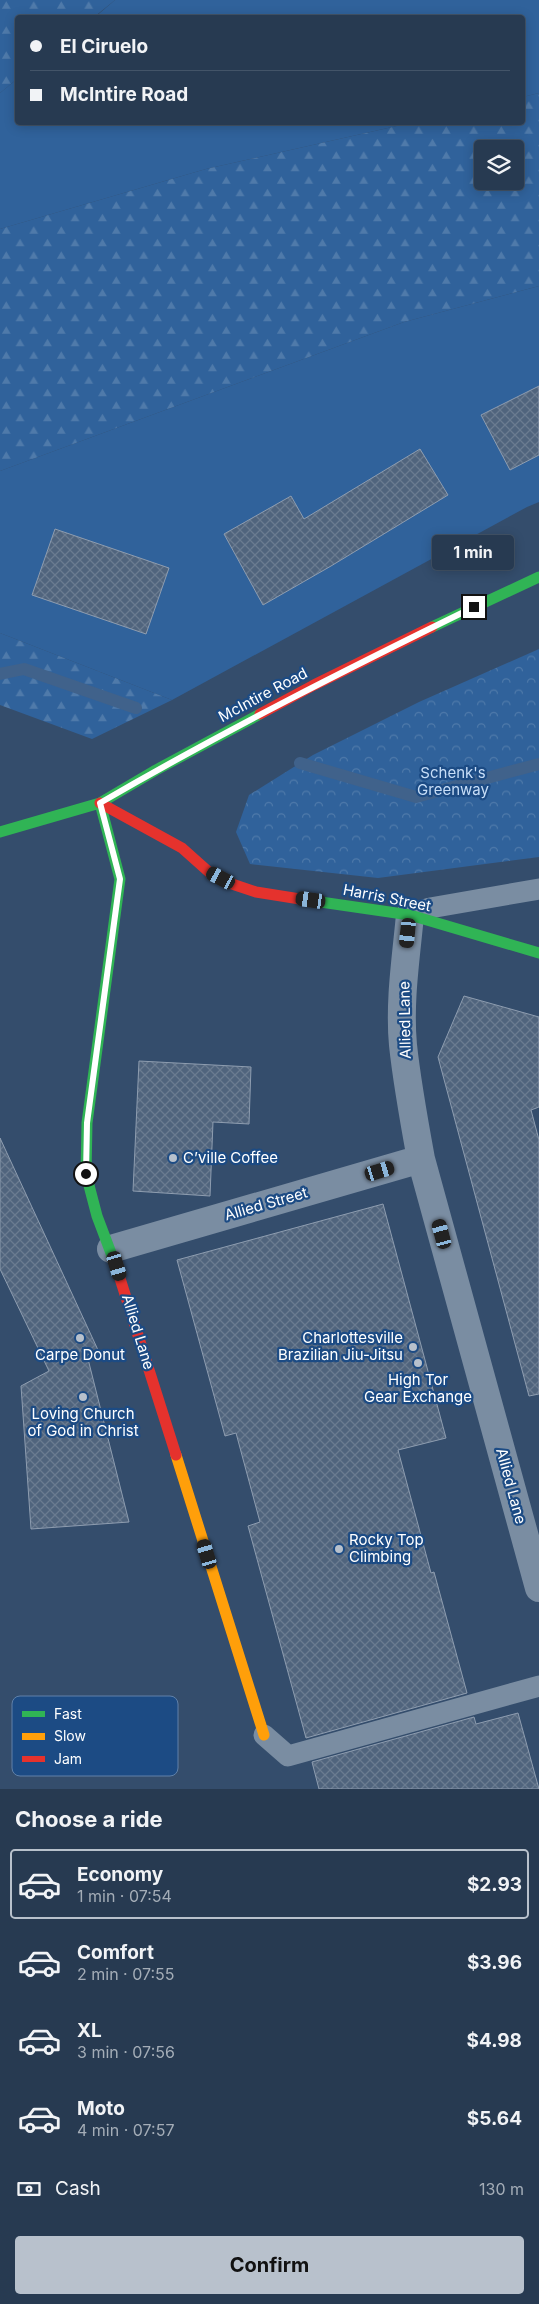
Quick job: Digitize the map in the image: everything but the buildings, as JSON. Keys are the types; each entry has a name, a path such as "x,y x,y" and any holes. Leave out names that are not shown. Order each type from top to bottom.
{"street":[{"name":"McIntire Road","path":"0,832 100,803 156,770 314,685 539,577"},
{"name":"Harris Street","path":"100,803 182,848 210,873 232,884 256,892 410,915 539,953"},
{"name":"Allied Lane","path":"100,803 120,879 87,1123 86,1174 97,1216 112,1249 264,1735"},
{"name":"Allied Lane","path":"410,915 403,986 403,1044 412,1115 421,1159 539,1588"},
{"name":"Allied Street","path":"112,1249 421,1159"}],"lane":[{"path":"410,915 430,908 539,889"},
{"path":"264,1735 288,1756 539,1686"}],"green space":[{"path":"0,0 115,0 96,15 15,15 15,81 0,93"},
{"path":"115,0 539,0 539,93 525,96 525,15 98,15"},
{"path":"15,81 15,125 401,125 206,169 0,229 0,93"},
{"path":"539,93 539,286 404,322 0,471 0,229 206,169 401,125 525,125 525,96"},
{"path":"539,286 539,502 172,700 0,633 0,471 404,322"},
{"path":"0,633 172,700 92,739 0,705"},
{"name":"Schenk's Greenway","path":"539,649 539,857 378,878 250,864 236,832 249,795 313,755 419,702"}],"waterway":[{"path":"0,674 24,669 136,708"},
{"path":"300,763 416,797 539,764"}],"traffic: fast":[{"path":"432,627 539,577"},
{"path":"0,832 100,803 156,770 260,714"},
{"path":"100,803 120,879 87,1123 86,1174 97,1216 117,1269"},
{"path":"300,899 410,915 539,953"}],"traffic: slow":[{"path":"176,1455 264,1735"}],"traffic: jam":[{"path":"260,714 314,685 432,627"},
{"path":"100,803 182,848 210,873 232,884 256,892 300,899"},
{"path":"117,1269 176,1455"}],"place":[{"name":"C’ville Coffee","path":"173,1158"},
{"name":"Carpe Donut","path":"80,1338"},
{"name":"Charlottesville Brazilian Jiu-Jitsu","path":"413,1347"},
{"name":"High Tor Gear Exchange","path":"418,1363"},
{"name":"Loving Church of God in Christ","path":"83,1397"},
{"name":"Rocky Top Climbing","path":"339,1549"}],"route":[{"path":"86,1174 87,1123 120,879 100,803 156,770 314,685 474,607"}]}
